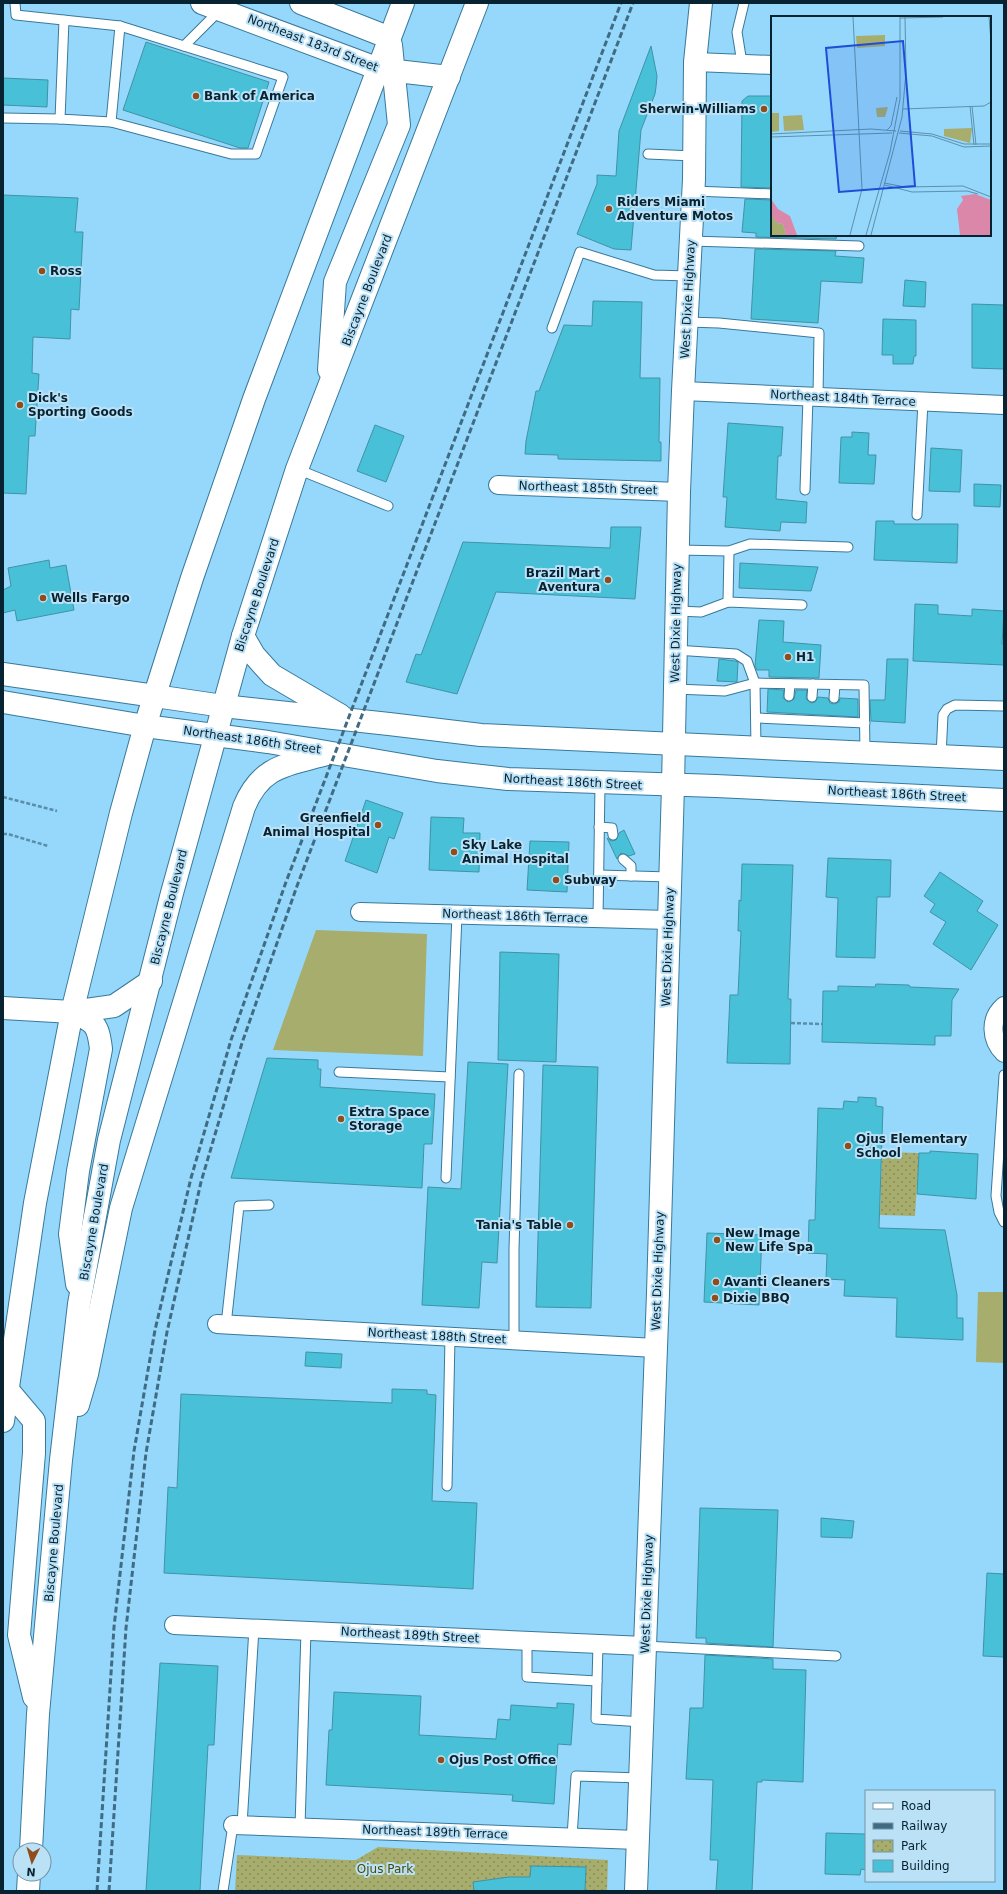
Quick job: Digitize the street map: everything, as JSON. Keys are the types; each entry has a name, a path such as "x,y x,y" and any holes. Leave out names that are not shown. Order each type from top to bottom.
{"main road":[{"path":"301,3 390,38"},
{"path":"3,1417 5,1389 35,1203 72,1012 121,813 145,726 197,565 259,385 386,70 390,38 404,3"},
{"name":"Biscayne Boulevard","path":"31,1842 38,1714 61,1460 79,1304 109,1140 172,893 243,636 298,469 477,3"},
{"name":"West Dixie Highway","path":"636,1891 656,1348 673,786 679,492 694,191 695,62 701,3"},
{"name":"Northeast 183rd Street","path":"211,6 386,70 449,77"},
{"path":"327,392 335,282 399,125 386,70"},
{"path":"243,636 254,656 272,675 348,719"},
{"path":"3,674 223,706 481,735 1004,759"},
{"path":"3,702 145,726"},
{"name":"Northeast 186th Street","path":"145,726 215,734 335,752 406,766 477,776 600,784 724,786 1004,800"},
{"path":"61,1460 87,1374 121,1208 244,807 253,788 265,775 281,767 335,752"},
{"path":"3,1008 72,1012 114,1006 150,981"},
{"path":"72,1012 92,1020 99,1034 101,1049 78,1171 70,1234 79,1304"},
{"path":"5,1389 34,1422 34,1453 19,1635 38,1714"}],"street":[{"path":"695,62 771,64"},
{"name":"Northeast 184th Terrace","path":"683,391 1004,405"},
{"name":"Northeast 185th Street","path":"498,485 679,492"},
{"name":"Northeast 186th Terrace","path":"360,912 669,920"},
{"path":"1003,1006 996,1017 993,1027 994,1038 998,1048 1004,1053"},
{"name":"Northeast 188th Street","path":"222,1325 656,1348"},
{"name":"Northeast 189th Street","path":"174,1625 645,1646"},
{"name":"Northeast 189th Terrace","path":"238,1825 638,1840"}],"lane":[{"path":"3,118 111,122 231,154 256,154 283,77 120,26 16,15 15,3"},
{"path":"742,63 737,32 744,3"},
{"path":"184,46 211,6"},
{"path":"60,119 64,20"},
{"path":"111,122 120,26"},
{"path":"648,154 694,156"},
{"path":"694,191 771,194"},
{"path":"691,241 859,246"},
{"path":"552,328 580,252 654,275 689,276"},
{"path":"687,322 719,323 819,333 805,490"},
{"path":"917,515 923,402"},
{"path":"298,469 388,506"},
{"path":"678,550 729,551 750,544 848,547"},
{"path":"728,602 729,551"},
{"path":"676,611 701,612 728,602 802,605"},
{"path":"675,650 736,654 747,661 755,683 756,748"},
{"path":"675,689 725,691 755,683 864,685 865,753"},
{"path":"790,684 790,696"},
{"path":"812,697 813,684"},
{"path":"834,698 835,685"},
{"path":"941,756 943,715 947,709 955,705 1004,706"},
{"path":"756,718 833,720 865,723"},
{"path":"598,919 600,784"},
{"path":"599,827 615,832"},
{"path":"627,857 631,866 631,876"},
{"path":"599,875 670,877"},
{"path":"446,1178 456,915"},
{"path":"339,1072 450,1077"},
{"path":"514,1340 514,1249 519,1074"},
{"path":"1004,1076 996,1196 999,1212 1004,1222"},
{"path":"222,1325 239,1206 270,1205"},
{"path":"447,1486 450,1337"},
{"path":"223,1891 238,1825 254,1628"},
{"path":"300,1827 306,1631"},
{"path":"527,1641 527,1677 597,1681"},
{"path":"598,1644 596,1719 643,1722"},
{"path":"645,1646 836,1656"},
{"path":"572,1837 576,1776 641,1778"}],"path":[{"path":"3,797 57,811"},
{"path":"3,834 8,834 48,846"},
{"path":"791,1023 822,1024"}],"green space":[{"path":"316,930 427,934 423,1056 273,1050"},
{"path":"882,1152 919,1153 915,1216 880,1215"},
{"path":"978,1292 1004,1292 1004,1363 976,1362"},
{"name":"Ojus Park","path":"378,1847 608,1860 607,1891 235,1891 237,1855 356,1860"}],"building":[{"name":"Bank of America","path":"146,42 269,82 248,148 240,148 123,110"},
{"path":"651,46 657,76 656,87 655,94 641,130 631,250 614,249 577,234 597,184 597,175 616,176 619,131"},
{"path":"3,78 48,80 47,107 3,105"},
{"path":"748,96 771,96 771,188 741,187 742,101"},
{"name":"Ross","path":"3,195 78,198 75,232 83,232 79,310 71,309 70,339 33,337 32,373 39,374 35,436 29,436 26,494 3,493"},
{"path":"745,199 771,200 771,236 837,236 836,239 756,237 756,233 742,232"},
{"path":"755,249 836,251 835,256 864,258 862,283 821,281 818,323 751,319"},
{"path":"905,280 926,282 925,307 903,306"},
{"path":"593,301 642,302 640,378 660,378 659,442 661,442 661,461 558,459 558,455 525,454 526,441 536,391 539,391 564,325 592,326"},
{"path":"972,304 1004,305 1004,369 972,368"},
{"path":"883,319 916,320 916,356 914,356 913,364 893,364 893,355 882,355"},
{"path":"728,423 783,427 781,456 778,456 776,499 807,502 806,523 781,522 780,531 725,527 727,497 723,497"},
{"path":"375,425 404,436 386,482 357,471"},
{"path":"852,432 869,433 868,455 876,455 874,484 839,483 841,437 852,437"},
{"path":"931,448 962,450 960,492 929,491"},
{"path":"974,484 1001,485 1000,507 974,506"},
{"path":"876,521 894,521 894,524 958,524 957,563 874,560"},
{"path":"611,527 641,527 635,599 496,592 457,694 406,682 416,654 421,655 463,542 610,548"},
{"name":"Wells Fargo","path":"49,560 50,568 66,565 74,610 17,621 15,610 3,613 3,590 11,586 8,568"},
{"path":"740,563 818,567 811,591 739,588"},
{"path":"915,604 938,605 938,614 972,616 972,609 1004,611 1002,644 1004,644 1004,665 913,661"},
{"name":"H1","path":"759,620 784,621 783,642 821,645 819,678 769,677 769,670 757,670 755,666"},
{"path":"719,659 738,662 737,682 717,681"},
{"path":"887,659 908,659 905,723 871,721 870,700 885,700"},
{"path":"768,689 784,690 783,698 788,702 794,699 796,690 807,690 806,699 811,703 815,702 818,697 828,698 830,703 834,704 839,702 840,698 858,699 858,717 767,712"},
{"name":"Greenfield Animal Hospital","path":"366,800 403,813 394,839 389,837 377,873 345,861"},
{"name":"Sky Lake Animal Hospital","path":"431,817 464,818 463,833 480,833 479,872 429,870"},
{"path":"624,830 635,854 629,856 621,853 617,859 607,838 611,841 616,840 619,833"},
{"path":"530,841 569,842 567,892 527,890"},
{"path":"828,858 891,860 890,897 877,897 875,958 836,957 838,898 826,897"},
{"path":"742,864 793,865 788,999 791,999 790,1064 727,1063 730,995 738,995 741,931 738,931 739,900 741,901"},
{"path":"940,872 983,901 977,911 998,925 971,970 933,944 946,922 930,912 935,904 924,896"},
{"path":"500,952 559,954 556,1062 498,1060"},
{"path":"876,984 959,989 952,1000 951,1036 935,1036 935,1045 822,1042 823,991 838,991 838,986 875,987"},
{"name":"Extra Space Storage","path":"267,1058 318,1060 318,1069 321,1069 320,1087 435,1094 432,1144 424,1144 422,1188 231,1178"},
{"path":"468,1062 508,1064 497,1263 482,1262 479,1308 422,1305 428,1187 461,1189"},
{"path":"543,1065 598,1067 591,1308 536,1307"},
{"path":"858,1097 876,1098 876,1106 883,1107 879,1228 945,1230 957,1295 957,1318 963,1318 963,1340 896,1337 897,1298 844,1296 845,1280 826,1279 827,1254 808,1253 809,1220 815,1220 818,1108 843,1109 844,1101 858,1102"},
{"path":"930,1151 978,1154 976,1199 917,1194 919,1153 930,1153"},
{"path":"707,1233 762,1235 759,1305 704,1302"},
{"path":"306,1352 342,1354 341,1368 305,1366"},
{"path":"392,1389 427,1390 427,1394 436,1395 432,1501 477,1503 473,1589 164,1573 168,1487 177,1488 181,1394 392,1403"},
{"path":"700,1508 778,1510 773,1647 706,1643 706,1638 696,1638"},
{"path":"821,1518 854,1521 852,1538 821,1537"},
{"path":"987,1573 1004,1574 1004,1657 983,1656"},
{"path":"705,1655 773,1659 773,1669 806,1670 803,1782 762,1780 762,1782 757,1782 752,1891 716,1891 718,1860 710,1860 713,1780 686,1779 690,1708 703,1708"},
{"path":"160,1663 218,1666 214,1745 208,1745 200,1891 146,1891"},
{"path":"334,1692 421,1696 419,1735 496,1739 498,1719 510,1720 511,1705 557,1708 557,1703 574,1704 571,1745 558,1744 554,1804 512,1801 513,1795 326,1785 329,1730 332,1730"},
{"path":"826,1833 865,1834 865,1870 861,1869 860,1875 825,1874"},
{"path":"531,1866 586,1867 585,1891 474,1891 473,1882 509,1877 530,1877"}],"railway":[{"path":"97,1891 114,1627 134,1451 155,1330 191,1178 231,1040 286,882 621,3"},
{"path":"109,1891 126,1628 146,1453 167,1332 201,1182 242,1043 297,886 633,3"}],"place":[{"name":"Bank of America","path":"196,96"},
{"name":"Sherwin-Williams","path":"764,109"},
{"name":"Riders Miami Adventure Motos","path":"609,209"},
{"name":"Ross","path":"42,271"},
{"name":"Dick's Sporting Goods","path":"20,405"},
{"name":"Brazil Mart Aventura","path":"608,580"},
{"name":"Wells Fargo","path":"43,598"},
{"name":"H1","path":"788,657"},
{"name":"Greenfield Animal Hospital","path":"378,825"},
{"name":"Sky Lake Animal Hospital","path":"454,852"},
{"name":"Subway","path":"556,880"},
{"name":"Extra Space Storage","path":"341,1119"},
{"name":"Ojus Elementary School","path":"848,1146"},
{"name":"Tania's Table","path":"570,1225"},
{"name":"New Image New Life Spa","path":"717,1240"},
{"name":"Avanti Cleaners","path":"716,1282"},
{"name":"Dixie BBQ","path":"715,1298"},
{"name":"Ojus Post Office","path":"441,1760"}]}
